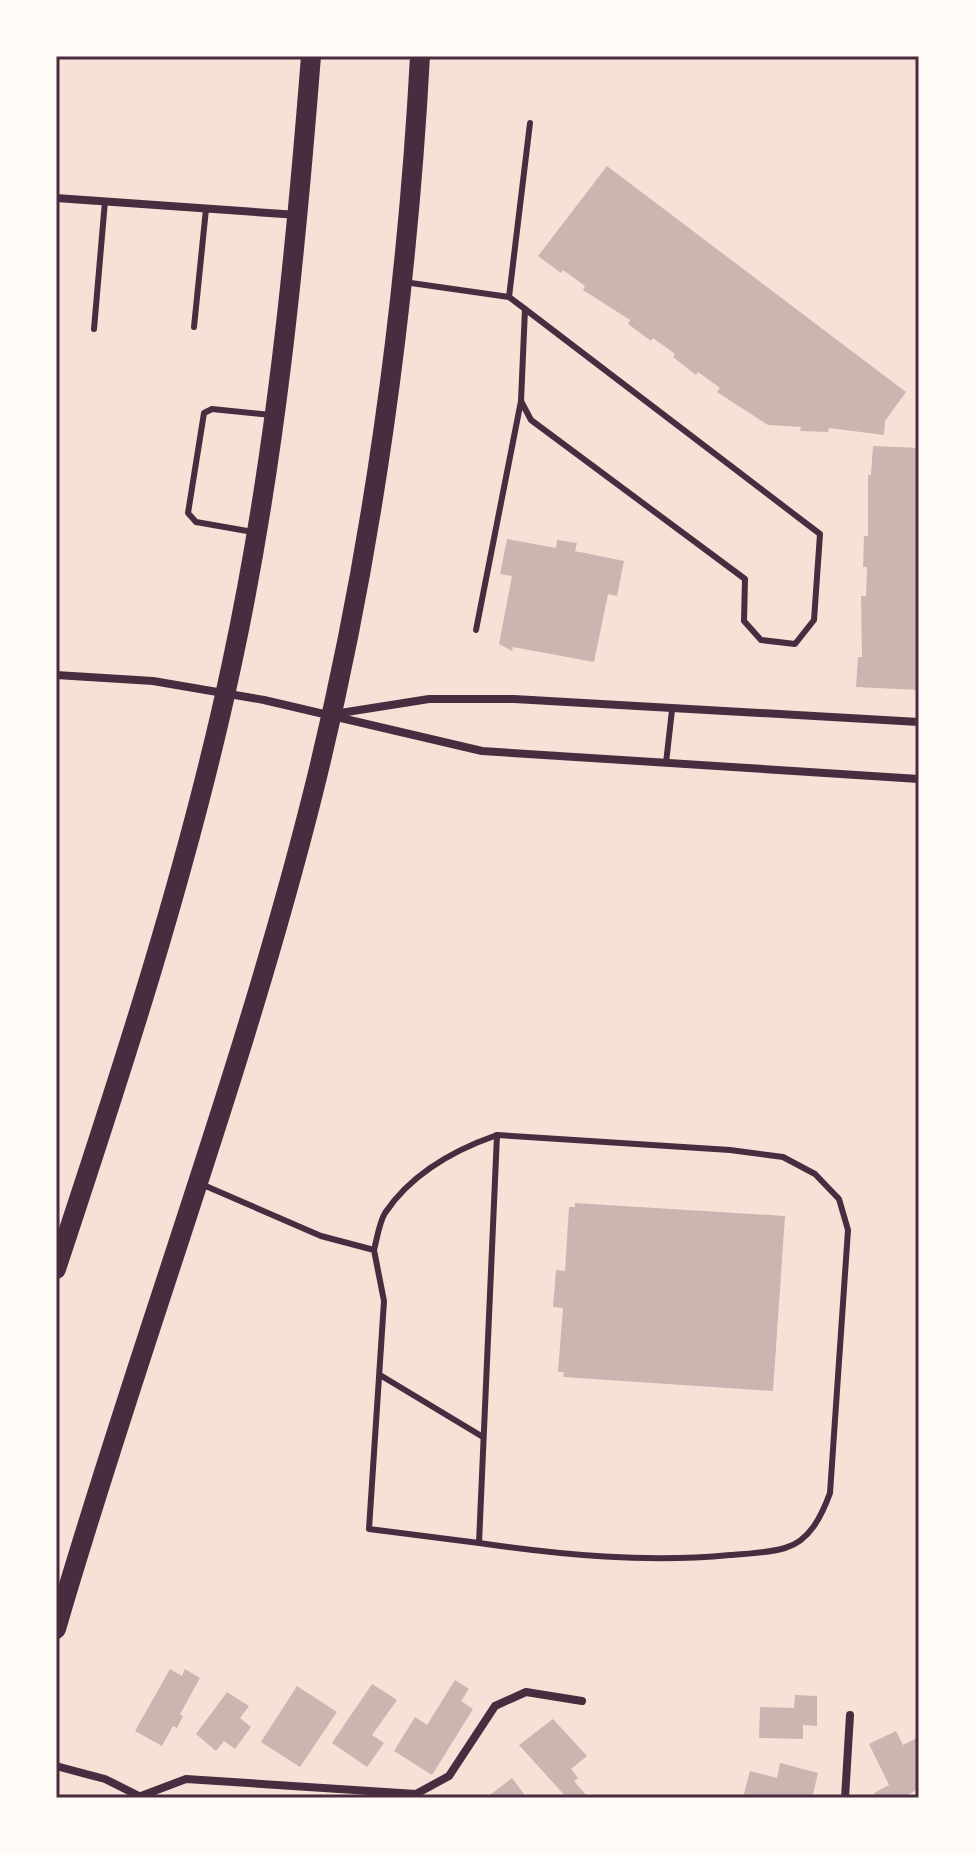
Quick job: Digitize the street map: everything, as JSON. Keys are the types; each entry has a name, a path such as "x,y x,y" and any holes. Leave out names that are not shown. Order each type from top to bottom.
{"main road":[{"path":"56,1269 125,1061 192,826 225,694 275,416 299,215 311,56"},
{"path":"56,1629 255,1004 313,794 369,522 401,282 420,56"}],"street":[{"path":"56,198 299,215"},
{"path":"56,675 153,681 329,715 482,751 919,779"},
{"path":"329,715 429,699 514,699 919,722"},
{"path":"56,1766 105,1779 142,1797 186,1779 416,1794 449,1776 495,1706 526,1692 582,1701"},
{"path":"845,1798 850,1715"}],"lane":[{"path":"509,297 530,123"},
{"path":"94,329 105,201"},
{"path":"194,327 206,209"},
{"path":"401,282 509,297 820,534 814,620 795,644 761,640 744,621 745,579 531,420 521,401"},
{"path":"476,630 521,401 525,309"},
{"path":"255,533 196,522 188,513 204,413 212,409 275,416"},
{"path":"666,763 672,710"},
{"path":"479,1543 497,1135"},
{"path":"497,1135 730,1150 783,1157 815,1174 839,1199 848,1230 830,1493 822,1516 808,1534 787,1548 679,1560 539,1551 369,1529 384,1301 374,1250 384,1215 422,1173 463,1147 497,1135"},
{"path":"197,1182 321,1236 374,1250"},
{"path":"380,1375 483,1437"}],"building":[{"path":"607,166 906,392 885,421 884,435 829,428 828,432 800,431 801,427 768,425 717,392 720,388 698,372 696,375 673,357 675,354 628,324 630,320 583,290 585,286 538,256"},
{"path":"873,446 919,448 919,690 856,687 858,657 862,657 861,596 866,596 867,567 863,567 864,536 868,536 868,475 871,475"},
{"path":"507,539 556,548 557,540 577,543 575,551 624,561 617,596 608,594 594,662 513,647 512,651 499,644 512,576 500,574"},
{"path":"575,1203 785,1216 773,1391 563,1377 564,1372 558,1372 563,1308 553,1307 556,1270 565,1271 569,1207 575,1207"},
{"path":"170,1669 182,1676 185,1669 200,1678 180,1714 183,1716 177,1728 173,1726 162,1746 135,1731"},
{"path":"455,1680 469,1689 461,1701 473,1709 432,1775 394,1751 415,1717 427,1725"},
{"path":"372,1684 397,1700 372,1735 384,1743 367,1767 332,1743"},
{"path":"297,1686 337,1712 300,1767 261,1742"},
{"path":"227,1692 249,1706 240,1718 251,1727 235,1749 224,1741 216,1751 196,1734"},
{"path":"795,1695 817,1696 817,1726 803,1725 803,1739 759,1738 760,1707 794,1708"},
{"path":"553,1719 587,1756 571,1769 578,1778 574,1781 587,1796 584,1798 567,1798 519,1745"},
{"path":"896,1731 903,1745 919,1737 919,1789 901,1798 876,1798 874,1793 889,1785 869,1744"},
{"path":"780,1763 818,1773 812,1798 743,1798 750,1771 777,1778"},
{"path":"512,1778 527,1798 493,1798 490,1795"}]}
